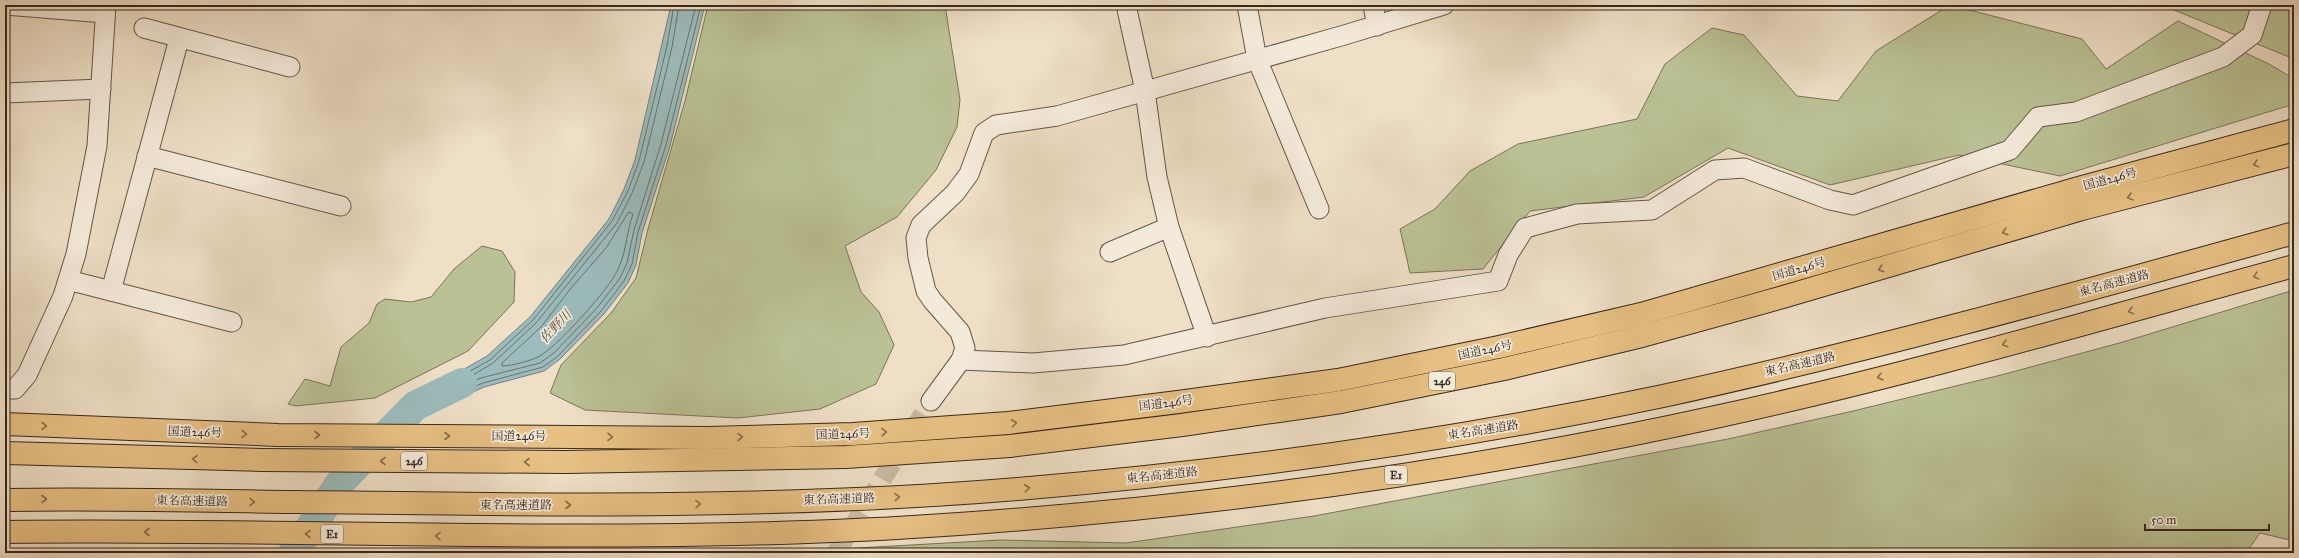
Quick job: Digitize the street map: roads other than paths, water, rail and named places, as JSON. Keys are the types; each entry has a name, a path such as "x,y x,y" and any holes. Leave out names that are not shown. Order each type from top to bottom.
{"highway":[{"name":"国道246号","path":"5,424 278,435 708,438 853,434 1008,423 1338,380 1500,347 1641,314 2082,187 2294,130"},
{"name":"国道246号","path":"5,453 262,460 566,462 846,457 1010,446 1182,424 1341,402 1504,369 1642,336 1783,297 2082,209 2294,154"},
{"name":"東名高速道路","path":"5,500 500,505 744,503 1007,490 1187,473 1518,425 1664,396 2011,311 2294,233"},
{"name":"E1","path":"5,532 186,532 477,537 676,536 853,531 1072,515 1189,503 1322,486 1515,456 1720,416 2009,344 2294,266"}],"street":[{"path":"5,5 105,9 97,146 76,254 63,296 27,375 15,388 5,389"},
{"path":"1126,5 1145,91 1157,177 1169,227 1208,337"},
{"path":"1247,5 1257,59 1318,209"},
{"path":"1373,5 1377,26"},
{"path":"931,401 961,360 965,348 963,338 926,291 918,258 916,238 921,225 954,193 969,174 984,133 996,125 1057,116 1377,26 1444,5"},
{"path":"961,360 1033,363 1124,355 1208,337 1248,324 1325,308 1498,281 1508,255 1526,228 1577,214 1652,210 1715,170 1744,168 1830,200 1853,205 2010,150 2038,117 2076,112 2223,56 2252,35 2262,5"},
{"path":"144,28 179,39 290,67"},
{"path":"112,292 179,39"},
{"path":"5,93 101,89"},
{"path":"148,156 340,206"},
{"path":"1110,252 1169,227"},
{"path":"68,280 232,322"}],"water":[{"path":"671,5 705,5 670,146 642,233 636,265 628,283 604,314 559,360 544,371 484,387 459,398 450,398 427,407 419,395 487,356 530,317 609,219 624,189 635,160"}],"waterway":[{"name":"佐野川","path":"293,553 343,479 415,406 462,383"}],"tunnel":[{"path":"836,553 931,401"}]}
